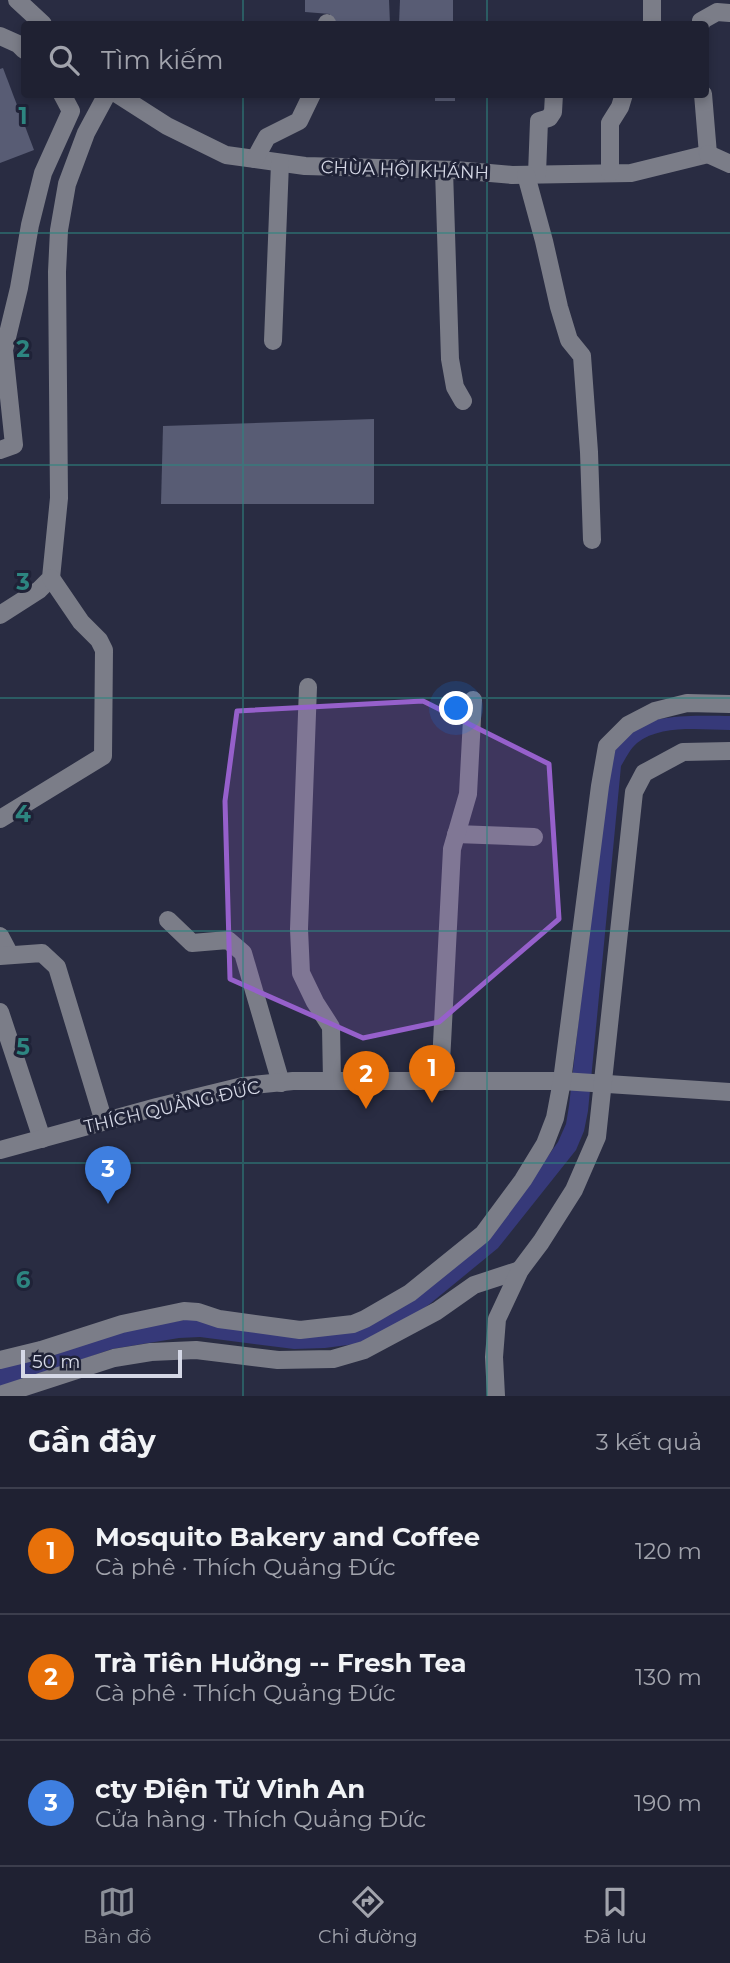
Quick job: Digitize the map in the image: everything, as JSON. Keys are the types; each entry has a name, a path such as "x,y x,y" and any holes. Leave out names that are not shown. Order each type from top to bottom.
{"street":[{"path":"17,0 40,21"},
{"path":"652,0 652,21"},
{"path":"701,21 717,12 730,13"},
{"path":"0,36 21,46"},
{"path":"0,450 14,445 4,350 43,173 71,111 64,98"},
{"path":"0,819 103,756 104,650 51,578 59,498 59,230 67,184 86,133 105,98"},
{"name":"CHÙA HỘI KHÁNH","path":"123,98 167,126 226,155 304,166 532,174 631,173 708,154"},
{"path":"255,159 267,137 299,121 310,98"},
{"path":"554,98 553,112 549,118 539,121 532,174 559,307 569,340 582,356 592,540"},
{"path":"610,173 610,123 623,98"},
{"path":"703,98 708,154 730,164"},
{"path":"273,341 280,163"},
{"path":"444,170 450,359 455,387 463,401"},
{"path":"0,615 51,578"},
{"path":"308,687 299,929 301,973 331,1027 332,1081"},
{"path":"440,1082 452,849 468,794 473,699"},
{"path":"0,1360 122,1324 184,1311 198,1312 219,1319 300,1330 353,1324 398,1303 483,1234 523,1180 545,1144 565,1082 607,746 628,725 655,710 687,704 730,704"},
{"path":"496,1396 494,1357 497,1319 520,1270 574,1190 597,1137 600,1084 634,792 644,773 683,752 730,751"},
{"path":"456,834 534,837"},
{"path":"168,920 192,943 228,940 243,953 281,1083"},
{"path":"0,936 5,956 42,953 57,967 104,1122"},
{"path":"0,1012 42,1139"},
{"name":"THÍCH QUẢNG ĐỨC","path":"0,1150 243,1086 332,1081 565,1082 730,1092"},
{"path":"0,1395 104,1361 151,1352 196,1350 278,1360 333,1359 364,1350 421,1317 437,1311 474,1285 520,1270"},
{"path":"398,1303 421,1317"}],"highlighted area":[{"path":"423,701 549,764 559,919 439,1022 363,1038 230,979 225,801 237,711"}],"shaded area":[{"path":"691,716 730,716 730,730 682,729 647,737 635,745 621,766 584,1131 576,1150 498,1248 397,1328 355,1344 294,1349 200,1337 179,1338 112,1349 0,1388 0,1367 55,1355 109,1333 190,1319 372,1323 390,1315 417,1294 506,1215 558,1142 566,1124 608,758 629,732 649,721"}],"building":[{"path":"305,0 389,0 390,21 330,21 330,14 305,12"},
{"path":"400,0 453,0 453,21 399,21"},
{"path":"3,68 34,150 0,163 0,69"},
{"path":"435,98 455,98 455,101 435,101"},
{"path":"374,419 374,504 161,504 163,426"}],"place":[{"name":"Mosquito Bakery and Coffee","path":"432,1103"},
{"name":"Trà Tiên Hưởng -- Fresh Tea","path":"366,1109"},
{"name":"cty Điện Tử Vinh An","path":"108,1204"}]}
